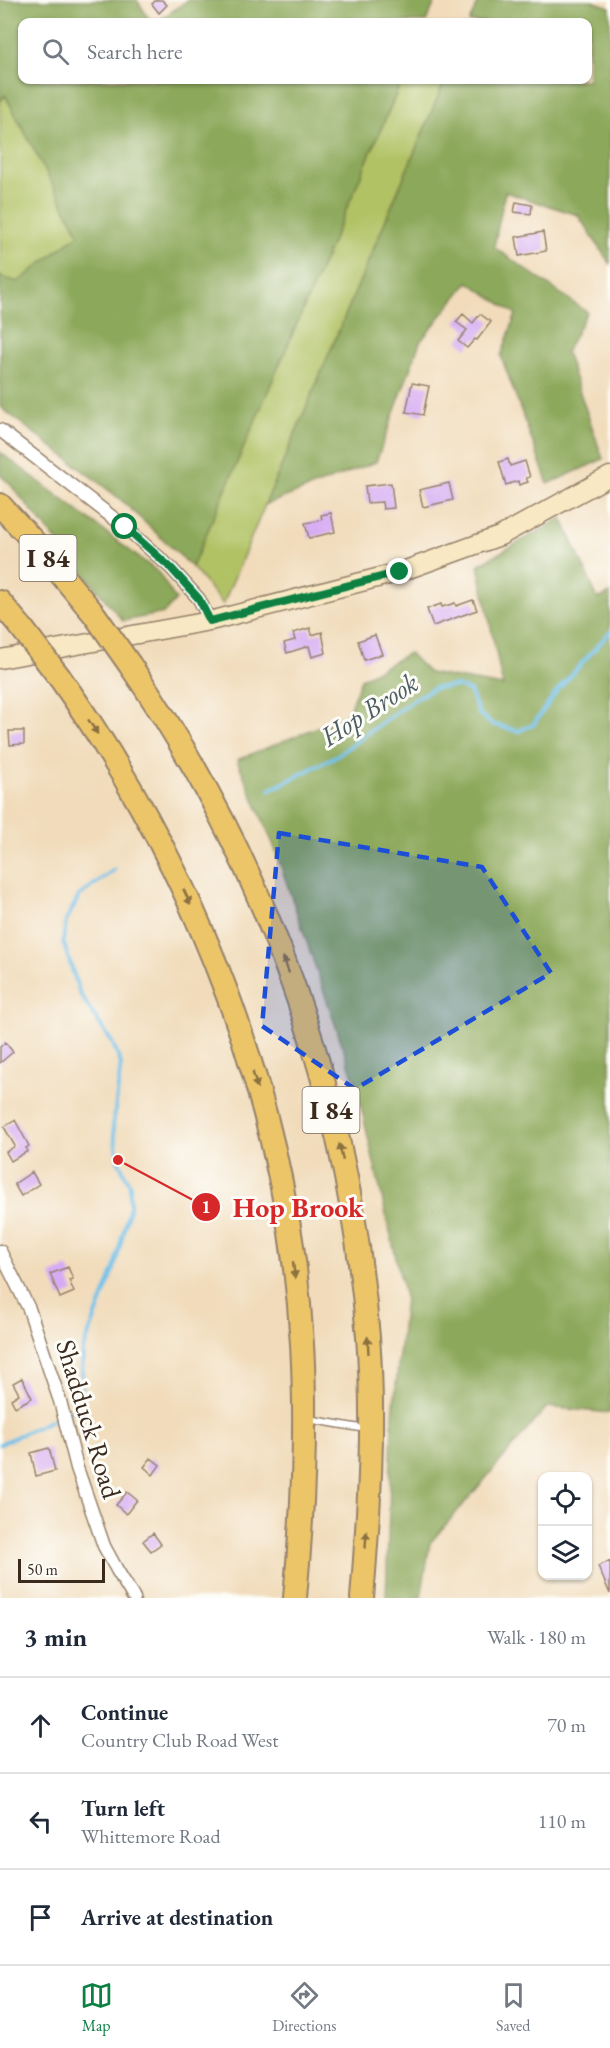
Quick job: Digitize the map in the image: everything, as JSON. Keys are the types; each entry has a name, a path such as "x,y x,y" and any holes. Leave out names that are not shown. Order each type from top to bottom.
{"highway":[{"name":"I 84","path":"0,505 36,544 94,615 165,717 219,812 266,912 304,1014 334,1123 355,1228 368,1338 371,1430 362,1598"},
{"name":"I 84","path":"0,602 60,678 108,751 160,843 206,939 242,1036 270,1137 290,1238 302,1343 305,1418 304,1495 295,1598"}],"main road":[{"path":"0,659 210,621 400,572 491,539 610,476"}],"street":[{"path":"0,430 125,527 171,568 199,599 210,621"},
{"name":"Shadduck Road","path":"0,1251 29,1309 60,1401 77,1468 104,1546 134,1598"}],"lane":[{"path":"305,1418 371,1430"}],"highlighted area":[{"path":"279,833 482,867 551,973 355,1089 262,1026"}],"green space":[{"path":"0,0 137,0 148,18 18,18 18,84 400,84 192,567 120,499 0,407 0,277 18,282 79,234 5,95 0,102"},
{"path":"188,0 436,0 428,18 163,18"},
{"path":"479,0 590,0 610,7 610,264 578,215 505,192 494,247 587,312 566,352 603,459 548,484 501,356 516,314 468,282 420,342 376,462 265,505 443,84 592,84 592,18 471,18"},
{"path":"400,84 443,84 223,604 192,567"},
{"path":"5,95 79,234 18,282 0,277 0,102"},
{"path":"0,452 158,572 176,600 164,613 123,621 0,475"},
{"path":"562,518 598,599 610,593 610,1413 547,1407 430,1543 421,1598 386,1598 392,1425 405,1297 356,1085 274,846 237,760 347,715 361,679 409,653 429,673 503,686 478,565"}],"building":[{"path":"156,0 162,0 167,5 159,13 152,4"},
{"path":"516,202 532,205 531,214 514,212"},
{"path":"543,232 546,251 519,256 516,237"},
{"path":"463,314 473,323 480,314 491,322 477,340 475,339 467,348 458,341 467,330 456,322"},
{"path":"412,383 429,386 423,415 406,412"},
{"path":"508,459 510,466 525,461 530,477 526,478 528,482 519,485 518,481 506,485 499,462"},
{"path":"391,483 394,508 383,509 382,502 367,503 365,486"},
{"path":"449,483 453,500 423,507 419,490"},
{"path":"331,513 335,532 309,538 305,523 322,520 321,515"},
{"path":"473,600 477,610 433,626 427,609 441,604 442,607 455,603 456,606"},
{"path":"310,628 312,635 322,632 326,653 312,657 309,646 287,653 284,643 295,640 293,633"},
{"path":"375,635 382,654 364,660 358,641"},
{"path":"9,731 24,731 24,744 10,745"},
{"path":"5,1042 13,1052 0,1063 0,1047"},
{"path":"15,1120 29,1146 26,1148 28,1151 11,1161 6,1152 15,1146 4,1127"},
{"path":"32,1172 39,1184 21,1196 14,1184"},
{"path":"68,1267 73,1279 69,1280 74,1292 60,1298 50,1274"},
{"path":"22,1378 32,1398 15,1407 11,1399 19,1394 13,1383"},
{"path":"49,1448 55,1471 36,1476 31,1453"},
{"path":"151,1458 160,1465 153,1475 144,1467"},
{"path":"127,1492 137,1500 126,1514 116,1505"},
{"path":"153,1533 161,1544 151,1551 143,1541"},
{"path":"610,1561 610,1594 598,1566"}],"waterway":[{"name":"Hop Brook","path":"270,790 338,755 413,700 434,688 457,686 470,691 479,714 492,724 518,731 533,725 557,691 610,632"},
{"name":"Hop Brook","path":"0,1444 74,1410 81,1398 83,1349 114,1269 130,1206 130,1185 118,1160 113,1126 121,1064 113,1044 80,994 63,941 66,921 79,896 115,869"}],"place":[{"name":"Hop Brook","path":"118,1160"}],"route":[{"path":"125,527 171,568 199,599 210,621 400,572"}]}
